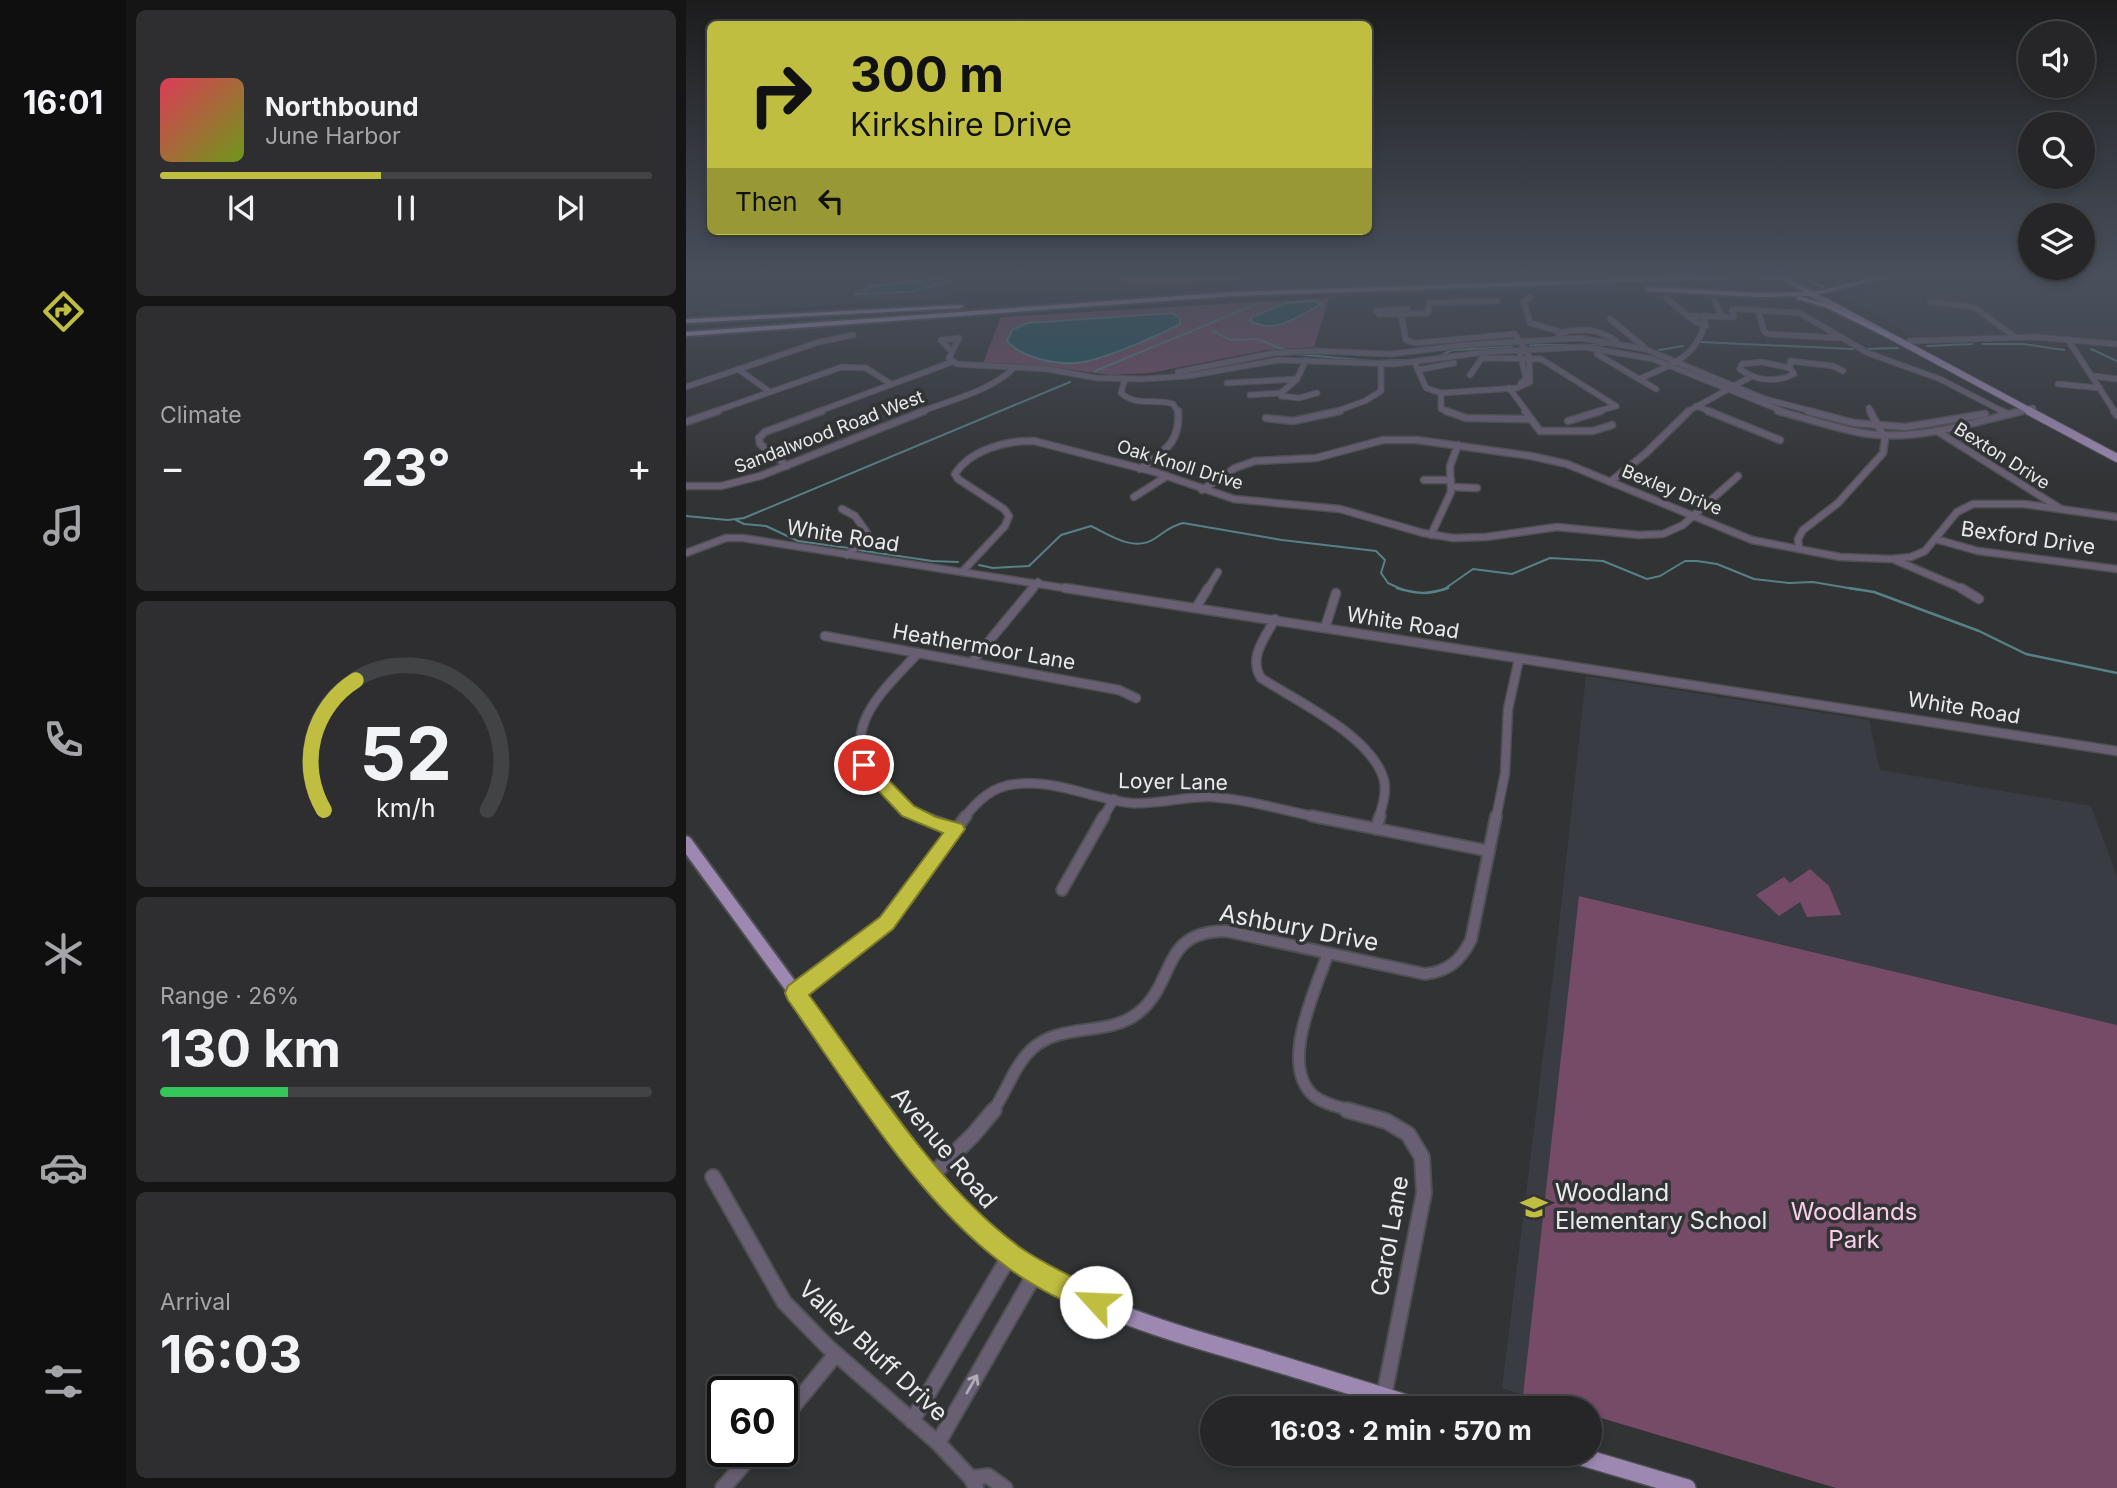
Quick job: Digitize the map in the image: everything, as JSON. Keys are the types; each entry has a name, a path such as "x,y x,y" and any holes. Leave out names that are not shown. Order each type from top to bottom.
{"main road":[{"path":"1903,343 2117,456"},
{"path":"1913,343 2025,407"},
{"name":"Avenue Road","path":"686,843 930,1177 987,1236 1010,1255 1077,1294 1135,1318 1204,1342 1384,1396"},
{"path":"1602,1463 1687,1488"}],"street":[{"path":"686,387 818,343"},
{"path":"1135,378 1265,354 1315,351 1391,354 1494,343"},
{"path":"1415,363 1426,388 1441,393 1524,386 1530,382 1532,376 1530,357 1519,343"},
{"path":"1624,343 1680,362 1733,387 1812,413 1881,427 1927,425 2004,412"},
{"path":"1637,343 1642,348"},
{"path":"1639,379 1680,362 1693,343"},
{"path":"1850,343 1868,353 1949,383 2004,412"},
{"path":"2070,343 2117,415"},
{"path":"787,466 760,444 759,438 765,432 952,362 961,365 1055,370 1097,378 1125,379 1188,376 1268,361 1306,360 1381,365 1415,363 1476,353 1597,348 1633,354 1672,366 1726,390 1820,424 1883,435 1937,431 2025,407"},
{"path":"1597,348 1597,354 1656,389"},
{"path":"1509,388 1526,379 1523,350"},
{"path":"951,351 949,358 952,362"},
{"path":"1265,354 1268,361"},
{"path":"1470,375 1482,358 1541,359 1616,406 1568,421"},
{"path":"1250,395 1281,393 1297,379 1306,360"},
{"path":"1790,368 1789,364 1793,361"},
{"path":"1762,362 1790,368 1794,372 1790,378 1752,376 1740,371 1741,366 1746,363 1762,362 1793,361 1833,366 1843,371"},
{"path":"1418,370 1454,363"},
{"path":"1266,418 1290,421 1305,419 1370,399 1381,391 1381,365"},
{"path":"686,422 850,366 866,368 891,384"},
{"name":"Sandalwood Road West","path":"686,486 731,485 787,466 989,385 1006,376 1015,367"},
{"path":"738,369 770,392"},
{"path":"1610,482 1646,453 1675,421 1696,406 1752,376"},
{"path":"2092,376 2117,379"},
{"path":"1125,379 1121,393 1125,398 1170,402 1180,411 1178,436 1174,444 1140,468"},
{"path":"1227,383 1297,379"},
{"path":"2058,384 2100,388"},
{"path":"1509,388 1538,430 1545,433 1578,429 1593,431 1612,425"},
{"path":"1281,393 1281,396 1287,398 1317,393"},
{"path":"1441,393 1439,408 1466,418 1531,419"},
{"path":"1696,406 1780,440"},
{"path":"1799,550 1798,539 1803,530 1830,510 1880,457 1885,447 1881,427 1870,408"},
{"name":"Bexton Drive","path":"1927,425 2062,510"},
{"name":"Bexley Drive","path":"1202,490 1235,468 1259,460 1316,458 1391,439 1458,445 1556,461 1752,540 1799,550 1894,560 1922,553 1956,511 1972,505 1997,502 2117,517"},
{"name":"Oak Knoll Drive","path":"962,572 1009,519 1004,509 956,478 956,469 963,463 1007,443 1027,440 1140,468 1246,502 1340,509 1431,535 1477,538 1557,527 1658,535 1678,529 1738,476"},
{"path":"1431,535 1451,483 1452,460 1458,445"},
{"path":"1134,497 1167,476"},
{"path":"1424,480 1477,488"},
{"path":"842,509 855,516 867,533 864,540 847,555"},
{"name":"White Road","path":"686,553 721,539 734,537 1197,606 1519,659 2117,751"},
{"name":"Bexford Drive","path":"1935,539 1978,551 2117,569"},
{"path":"1894,560 1968,591 1979,599"},
{"path":"1197,606 1218,572"},
{"path":"971,663 1038,582"},
{"path":"1325,628 1336,593"},
{"path":"1275,619 1255,658 1256,671 1261,678 1353,737 1371,752 1381,769 1385,784 1376,829"},
{"name":"Heathermoor Lane","path":"824,636 1119,690 1136,698"},
{"path":"918,653 869,714 860,741 861,758 868,772 908,811 932,823 956,829"},
{"name":"Ashbury Drive","path":"930,1177 984,1124 1031,1050 1055,1034 1116,1025 1132,1017 1152,999 1172,957 1191,937 1205,931 1219,930 1425,974 1440,972 1453,965 1463,955 1471,940 1505,773 1508,709 1519,659"},
{"name":"Loyer Lane","path":"795,993 886,923 982,796 1012,782 1031,782 1135,803 1221,797 1489,851"},
{"path":"1062,890 1114,799"},
{"name":"Carol Lane","path":"1328,953 1297,1050 1296,1066 1301,1081 1310,1094 1323,1103 1390,1121 1403,1128 1417,1144 1424,1164 1424,1193 1384,1396"},
{"name":"Valley Bluff Drive","path":"713,1177 785,1302 836,1354 938,1443 974,1483 988,1476 1005,1488"},
{"path":"912,1421 1010,1255"},
{"path":"938,1443 1036,1272"},
{"path":"798,1400 836,1354"},
{"path":"723,1488 741,1467"}],"shaded area":[{"name":"Woodland Elementary School","path":"1586,676 1869,720 1880,770 2091,806 2117,876 2117,1025 1580,896 1523,1395 1502,1388 1558,935"}],"green space":[{"path":"991,343 1315,343 1314,347 1266,350 1150,373 1110,375 1045,366 983,363"},
{"path":"1810,869 1829,886 1841,915 1807,917 1800,902 1779,916 1756,895 1784,877 1790,883"},
{"name":"Woodlands Park","path":"1579,896 2117,1025 2117,1488 1836,1488 1602,1418 1602,1396 1523,1395"}],"water":[{"path":"1010,343 1139,343 1105,356 1074,363 1042,360"}],"waterway":[{"path":"1095,371 1161,343"},
{"path":"1268,343 1285,350"},
{"path":"1732,343 1853,349"},
{"path":"1927,346 1972,344"},
{"path":"1982,344 2023,344 2064,350"},
{"path":"1530,345 1608,345"},
{"path":"1659,350 1683,346"},
{"path":"1440,356 1452,350 1512,347"},
{"path":"1865,349 1898,348"},
{"path":"2091,349 2117,361"},
{"path":"1296,354 1370,361"},
{"path":"1377,361 1409,360"},
{"path":"686,516 728,520 744,518 1070,382"},
{"path":"736,520 744,524 766,526 798,541 849,548"},
{"path":"979,565 993,568 1029,566 1061,535 1091,526 1122,541 1138,544 1146,543 1183,523 1282,540 1376,551 1385,560 1381,573 1388,583 1402,590"},
{"path":"858,550 932,561 958,562"},
{"path":"1444,589 1473,569 1512,574 1550,558 1603,561 1647,579 1660,576 1685,561 1697,561 1717,564 1754,579 1789,583 1813,582 1860,590"},
{"path":"1397,588 1402,590"},
{"path":"1849,588 1874,592 1979,631 2026,654 2117,673"},
{"path":"1402,590 1422,593 1444,589"}],"place":[{"name":"Woodland Elementary School","path":"1534,1207"}],"route":[{"path":"864,765 908,811 932,823 956,829 886,923 851,953 795,993 893,1129 953,1204 1010,1255 1036,1272 1096,1302"}]}
